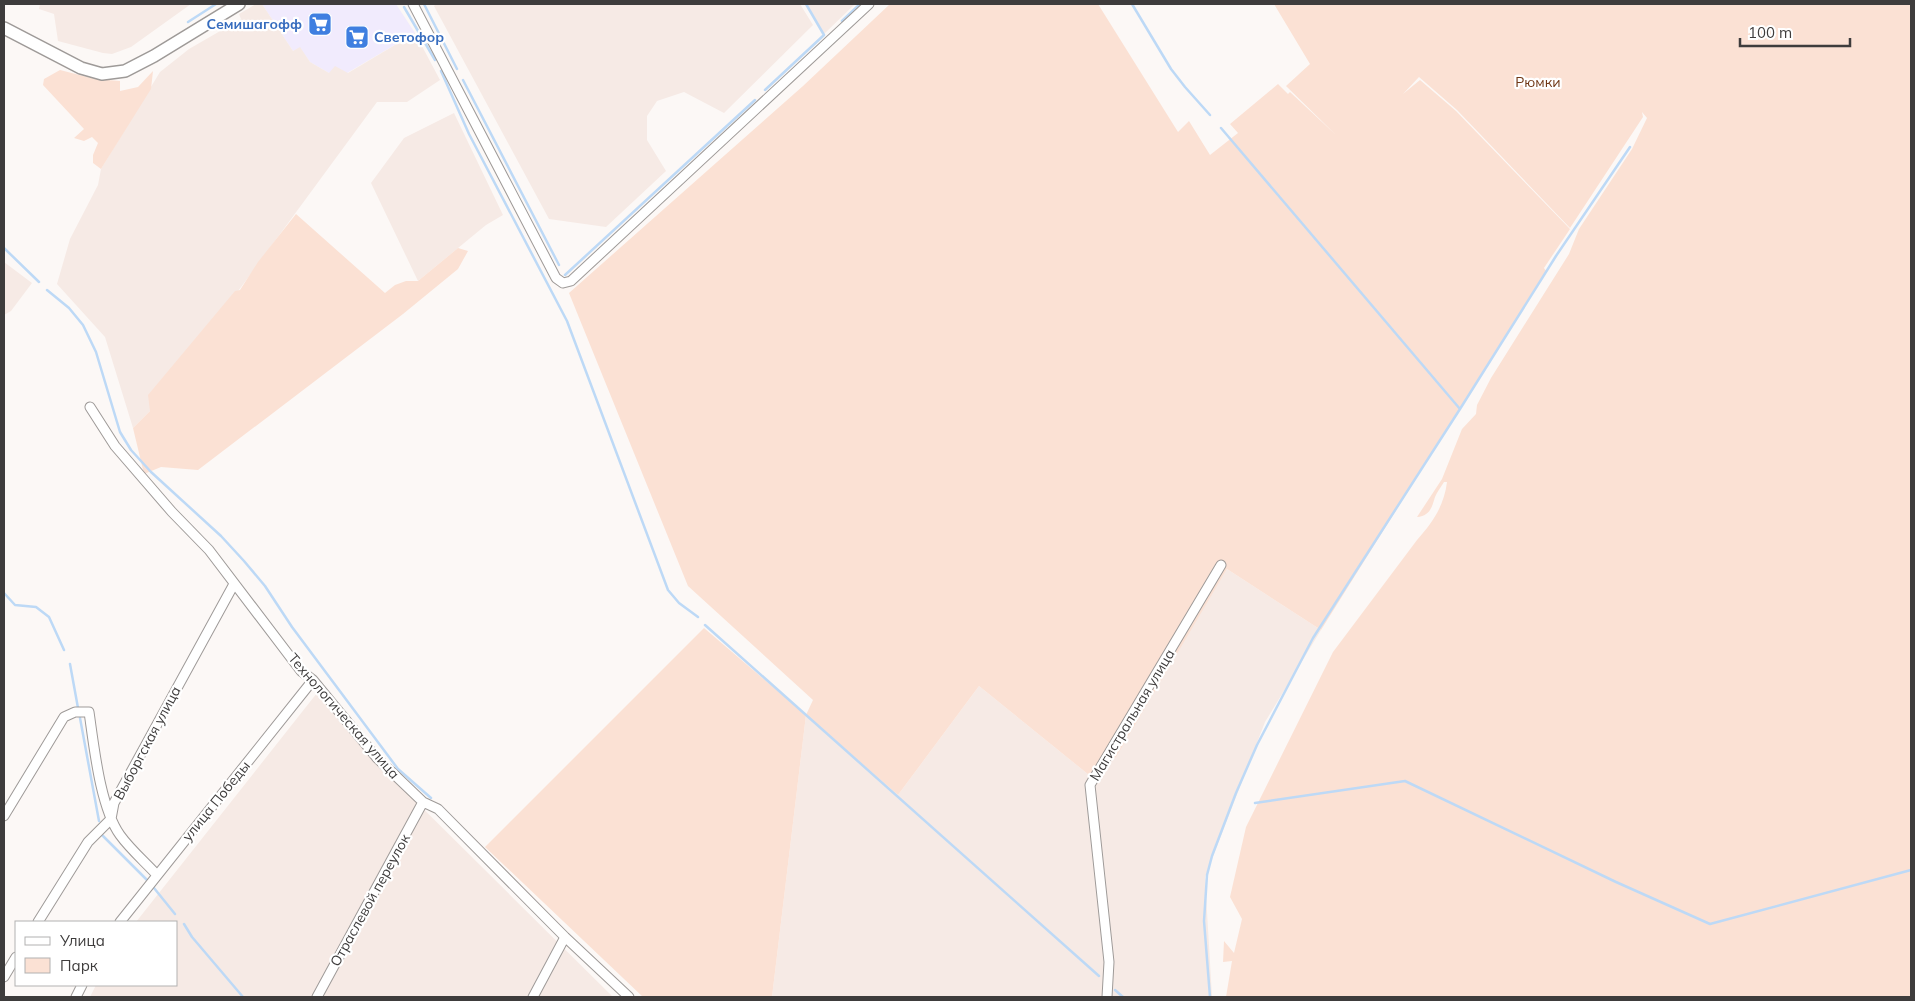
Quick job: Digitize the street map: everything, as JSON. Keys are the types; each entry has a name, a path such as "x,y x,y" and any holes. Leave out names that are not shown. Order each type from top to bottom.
{"main road":[{"path":"4,28 92,73 114,74 125,71 154,56 239,4"}],"street":[{"path":"413,4 556,278 563,283 571,281 869,4"},
{"name":"Технологическая улица","path":"90,407 115,446 172,512 209,550 301,671 313,680 376,758 423,802 438,809 565,937 629,997"},
{"name":"Магистральная улица","path":"1107,997 1109,962 1090,785 1221,565"},
{"name":"Выборгская улица","path":"39,921 88,842 111,819 114,803 234,584"},
{"name":"улица Победы","path":"121,921 313,680"},
{"path":"4,816 64,718 75,712 89,712 96,761 111,819 120,836 157,875"},
{"name":"Отраслевой переулок","path":"317,997 423,802"},
{"path":"533,997 565,937"},
{"path":"4,977 15,959"}],"shaded area":[{"path":"40,4 191,4 131,47 112,54 58,41 54,14 39,9"},
{"path":"256,4 262,4 293,51 300,47 310,62 329,73 335,66 348,73 415,33 440,80 407,102 377,102 150,411 133,428 105,337 57,284 70,239 98,185 101,169 160,72 189,49 241,19 239,14"},
{"path":"262,4 396,4 415,33 347,73 329,73 310,62 300,48 293,51"},
{"path":"436,4 800,4 813,25 724,113 684,92 657,101 647,116 647,140 666,171 606,227 549,219 434,6"},
{"path":"807,4 855,4 824,34"},
{"path":"454,113 503,215 486,225 418,281 371,183 404,138"},
{"path":"4,262 32,283 11,311 4,315"},
{"path":"1227,569 1321,630 1265,722 1205,877 1212,997 772,997 806,715 898,795 979,686 1089,775 1171,661"},
{"path":"317,693 375,761 613,997 90,997 96,986 178,986 178,921 137,921"}],"green space":[{"name":"Рюмки","path":"890,4 1098,4 1178,132 1189,121 1210,155 1238,133 1230,124 1278,84 1288,94 1290,92 1336,135 1286,86 1310,64 1274,4 1911,4 1911,997 1226,997 1232,961 1223,962 1224,941 1234,953 1242,919 1230,897 1246,827 1333,652 1437,513 1446,491 1447,482 1444,482 1438,491 1428,513 1417,517 1442,479 1462,429 1476,414 1477,405 1491,378 1569,254 1579,229 1632,149 1647,118 1642,112 1643,117 1570,228 1457,110 1419,77 1403,94 1420,80 1456,111 1570,229 1544,268 1546,271 1321,630 1227,569 1116,757 1089,775 979,686 898,795 806,715 813,700 688,586 569,293 803,86"},
{"path":"60,70 95,79 120,81 120,91 138,87 153,71 151,89 101,169 93,163 93,155 98,143 92,137 84,141 74,138 84,129 43,85 44,79"},
{"path":"296,214 385,293 395,285 406,281 418,281 458,248 468,251 458,269 403,314 198,470 161,467 144,474 133,428 150,411 148,395 235,291 240,290 258,262"},
{"path":"704,628 806,715 772,997 643,997 485,847"}],"waterway":[{"path":"188,22 216,4"},
{"path":"424,4 457,69"},
{"path":"765,90 824,35 806,4"},
{"path":"842,21 860,4"},
{"path":"1132,4 1171,69 1210,115"},
{"path":"404,7 435,60"},
{"path":"441,71 469,134 567,321 668,590 679,603 698,617"},
{"path":"463,80 559,265"},
{"path":"565,275 755,100"},
{"path":"1210,997 1204,921 1207,875 1212,856 1236,793 1257,745 1313,638 1460,409 1221,128"},
{"path":"1460,409 1556,256 1630,147"},
{"path":"4,248 39,282"},
{"path":"47,290 69,308 83,325 96,352 120,432 131,450 151,472 221,536 244,561 265,586 292,627 398,769 431,798"},
{"path":"4,593 15,605 36,607 49,617 64,650"},
{"path":"705,625 1099,976"},
{"path":"70,664 78,708"},
{"path":"80,718 99,821"},
{"path":"1255,803 1405,781 1616,882 1710,924 1911,870"},
{"path":"102,835 148,881"},
{"path":"154,888 175,914"},
{"path":"184,924 192,937 243,997"},
{"path":"1115,990 1123,997"}],"place":[{"name":"Семишагофф","path":"320,24"},
{"name":"Светофор","path":"357,37"}]}
